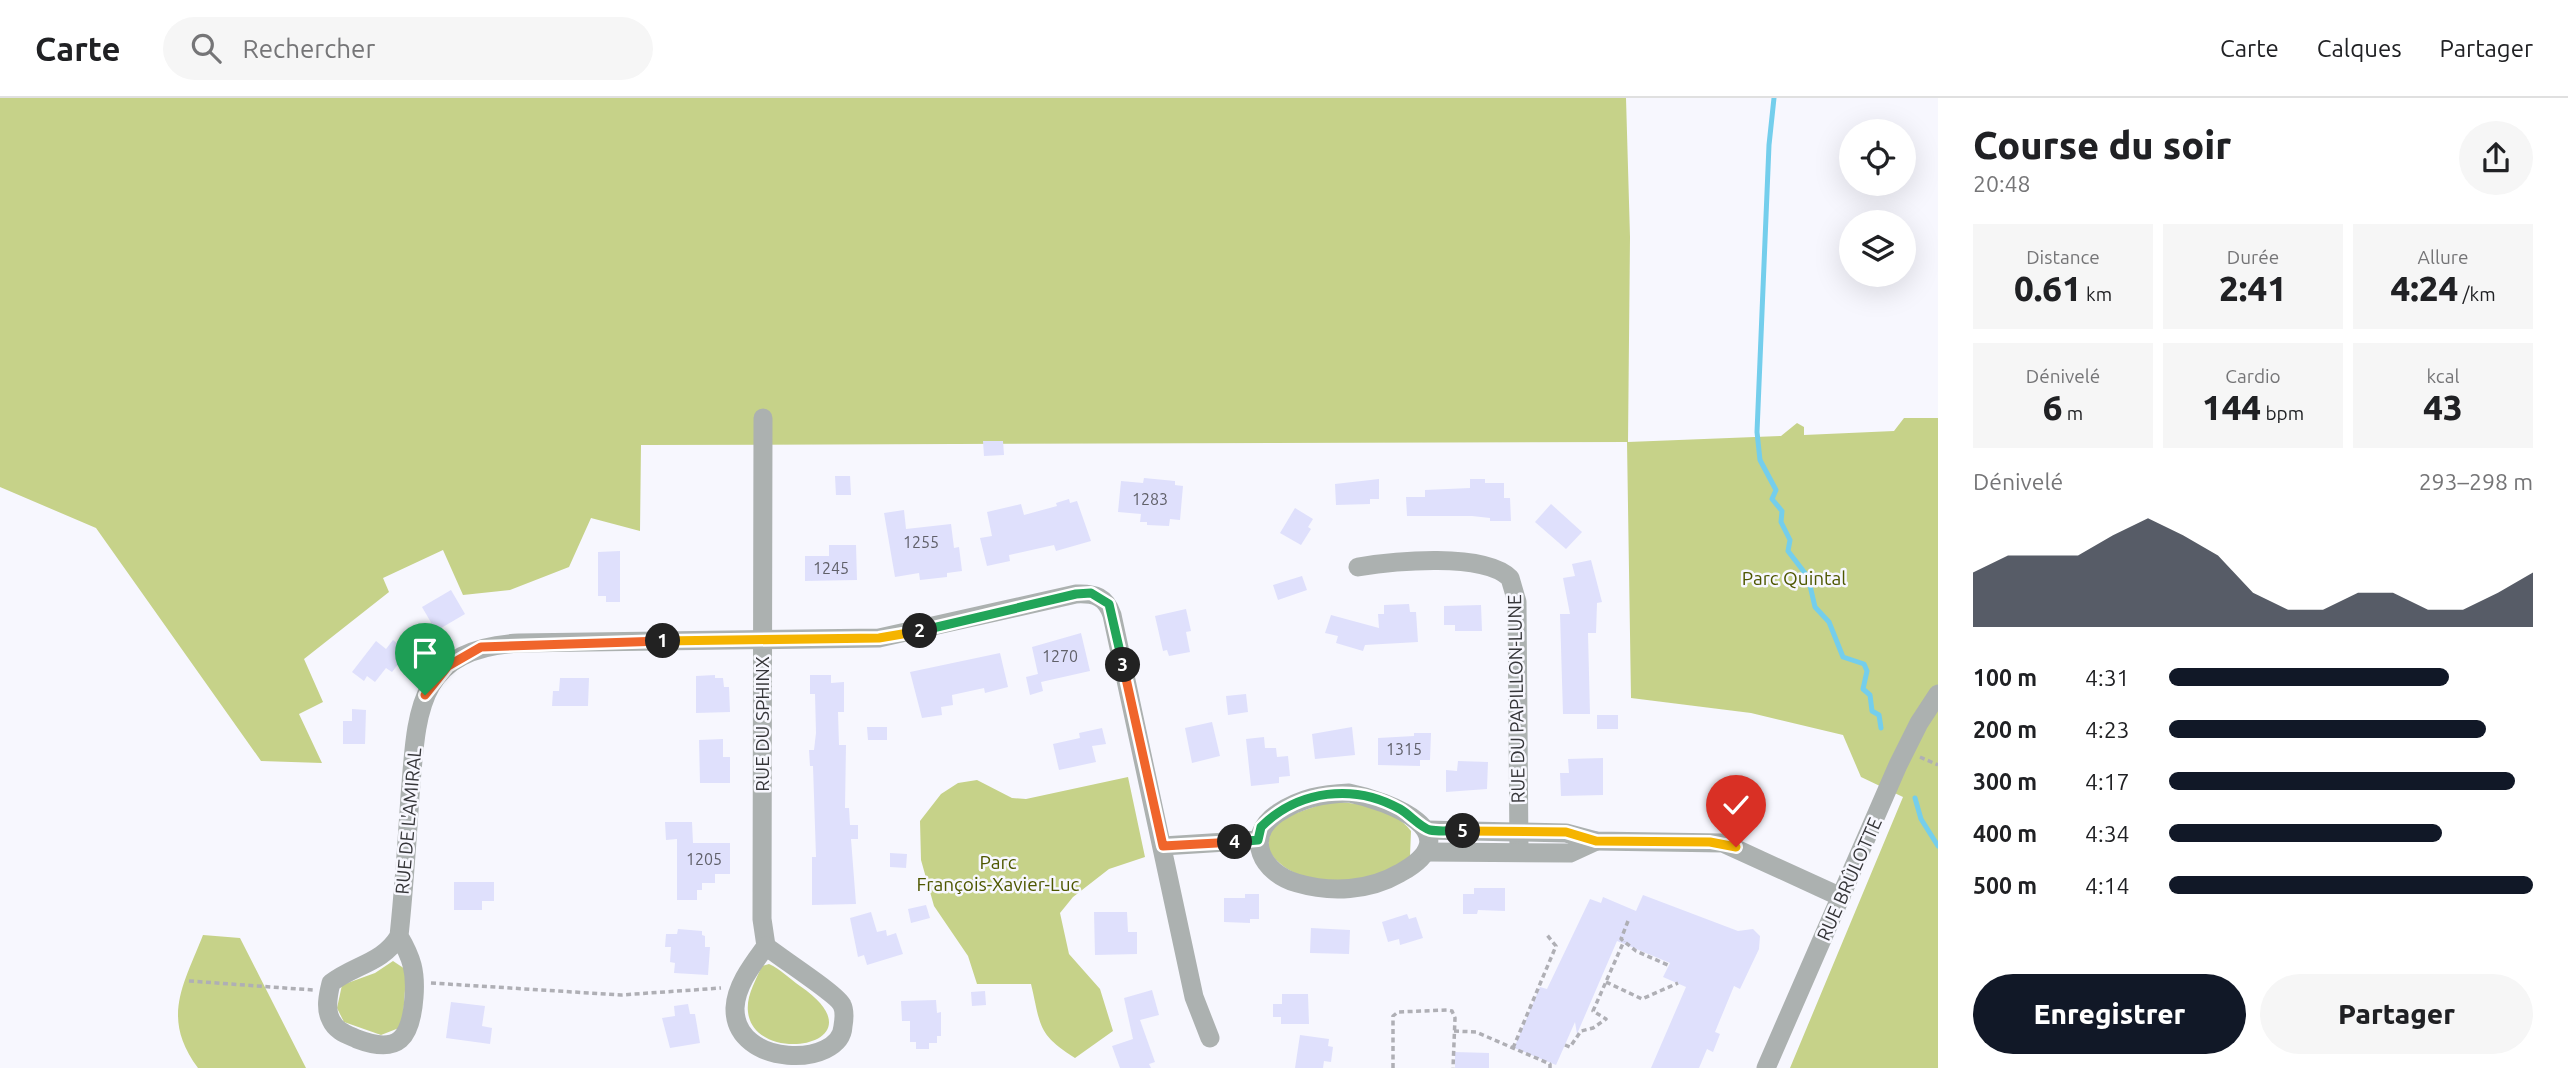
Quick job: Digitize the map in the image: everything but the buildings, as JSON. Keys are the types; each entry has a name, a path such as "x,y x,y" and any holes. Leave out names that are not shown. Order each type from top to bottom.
{"street":[{"name":"RUE DU SPHINX","path":"762,418 762,919 766,946"},
{"name":"RUE DU PAPILLON-LUNE","path":"1358,567 1403,562 1489,565 1510,578 1517,602 1519,852"},
{"name":"RUE DE L'AMIRAL","path":"398,936 417,720 425,695 448,666 481,647 722,638 763,640 903,635 1076,594 1091,593 1109,604 1163,846"},
{"name":"RUE BRÛLOTTE","path":"1766,1068 1898,765 1919,723 1938,694"},
{"path":"1427,830 1429,841 1426,852 1411,867 1389,880 1342,890 1294,883 1270,867 1261,854 1258,840 1261,827 1295,802 1333,793 1378,799 1400,809 1427,830 1566,832 1596,841 1723,843 1841,897"},
{"path":"1210,1038 1194,997 1163,846 1258,840"},
{"path":"1426,852 1570,853 1596,841"},
{"path":"398,936 414,964 415,982 410,1029 404,1037 386,1046 373,1045 337,1030 327,1012 331,983 370,964 393,946 398,936"},
{"path":"766,946 790,967 831,993 842,1005 843,1032 836,1045 819,1059 807,1063 786,1062 762,1054 746,1039 737,1019 735,1009 741,987 766,946"}],"path":[{"path":"1629,921 1621,939 1636,951 1670,966"},
{"path":"1513,1048 1556,946 1547,935"},
{"path":"1565,1045 1570,1047 1581,1031 1593,1028 1606,1019 1593,1011 1624,941"},
{"path":"189,981 329,991"},
{"path":"415,982 621,995 741,987"},
{"path":"1606,982 1642,999 1678,984"},
{"path":"1393,1068 1393,1016 1398,1012 1452,1011 1454,1068"},
{"path":"1454,1031 1476,1032 1550,1064 1550,1068"}],"green space":[{"name":"Parc Quintal","path":"0,98 1626,98 1630,237 1628,442 1781,436 1797,423 1804,427 1804,435 1894,431 1904,418 1938,418 1938,1068 1790,1068 1903,797 1861,777 1843,735 1751,713 1631,698 1627,442 641,445 640,531 591,518 569,567 510,590 463,595 443,550 383,578 389,592 304,659 323,702 299,714 322,763 261,761 96,528 0,487"},
{"name":"Parc François-Xavier-Luc","path":"1128,777 1145,857 1109,869 1073,897 1060,913 1069,954 1100,989 1113,1031 1075,1058 1054,1042 1042,1028 1031,984 977,984 968,956 934,906 921,860 920,821 941,794 958,783 977,780 1012,798 1026,799"},
{"path":"1331,801 1374,808 1394,816 1411,831 1410,856 1377,875 1336,882 1315,880 1296,874 1280,864 1268,849 1270,829 1282,818"},
{"path":"203,935 240,938 306,1068 198,1068 180,1033 178,1017 183,986"},
{"path":"393,961 405,969 406,975 403,1019 399,1028 381,1035 344,1022 337,1008 342,985 375,973"},
{"path":"769,964 823,1006 829,1023 823,1035 808,1042 790,1044 771,1040 755,1029 748,1012 749,1000 762,966"}],"waterway":[{"path":"1774,98 1769,145 1757,432 1760,460 1776,490 1772,499 1782,511 1781,522 1790,540 1788,551 1808,577 1815,607 1829,622 1843,657 1864,664 1867,671 1863,689 1870,695 1872,711 1879,715 1881,728"},
{"path":"1915,798 1921,819 1938,846"}],"route":[{"path":"425,695 435,679 448,666 481,647 519,643 622,643 722,638 879,638 903,635 1076,594 1091,593 1109,604 1163,846 1258,840 1261,827 1295,802 1314,796 1349,793 1378,799 1400,809 1427,830 1566,832 1596,841 1710,842 1736,847"}]}
